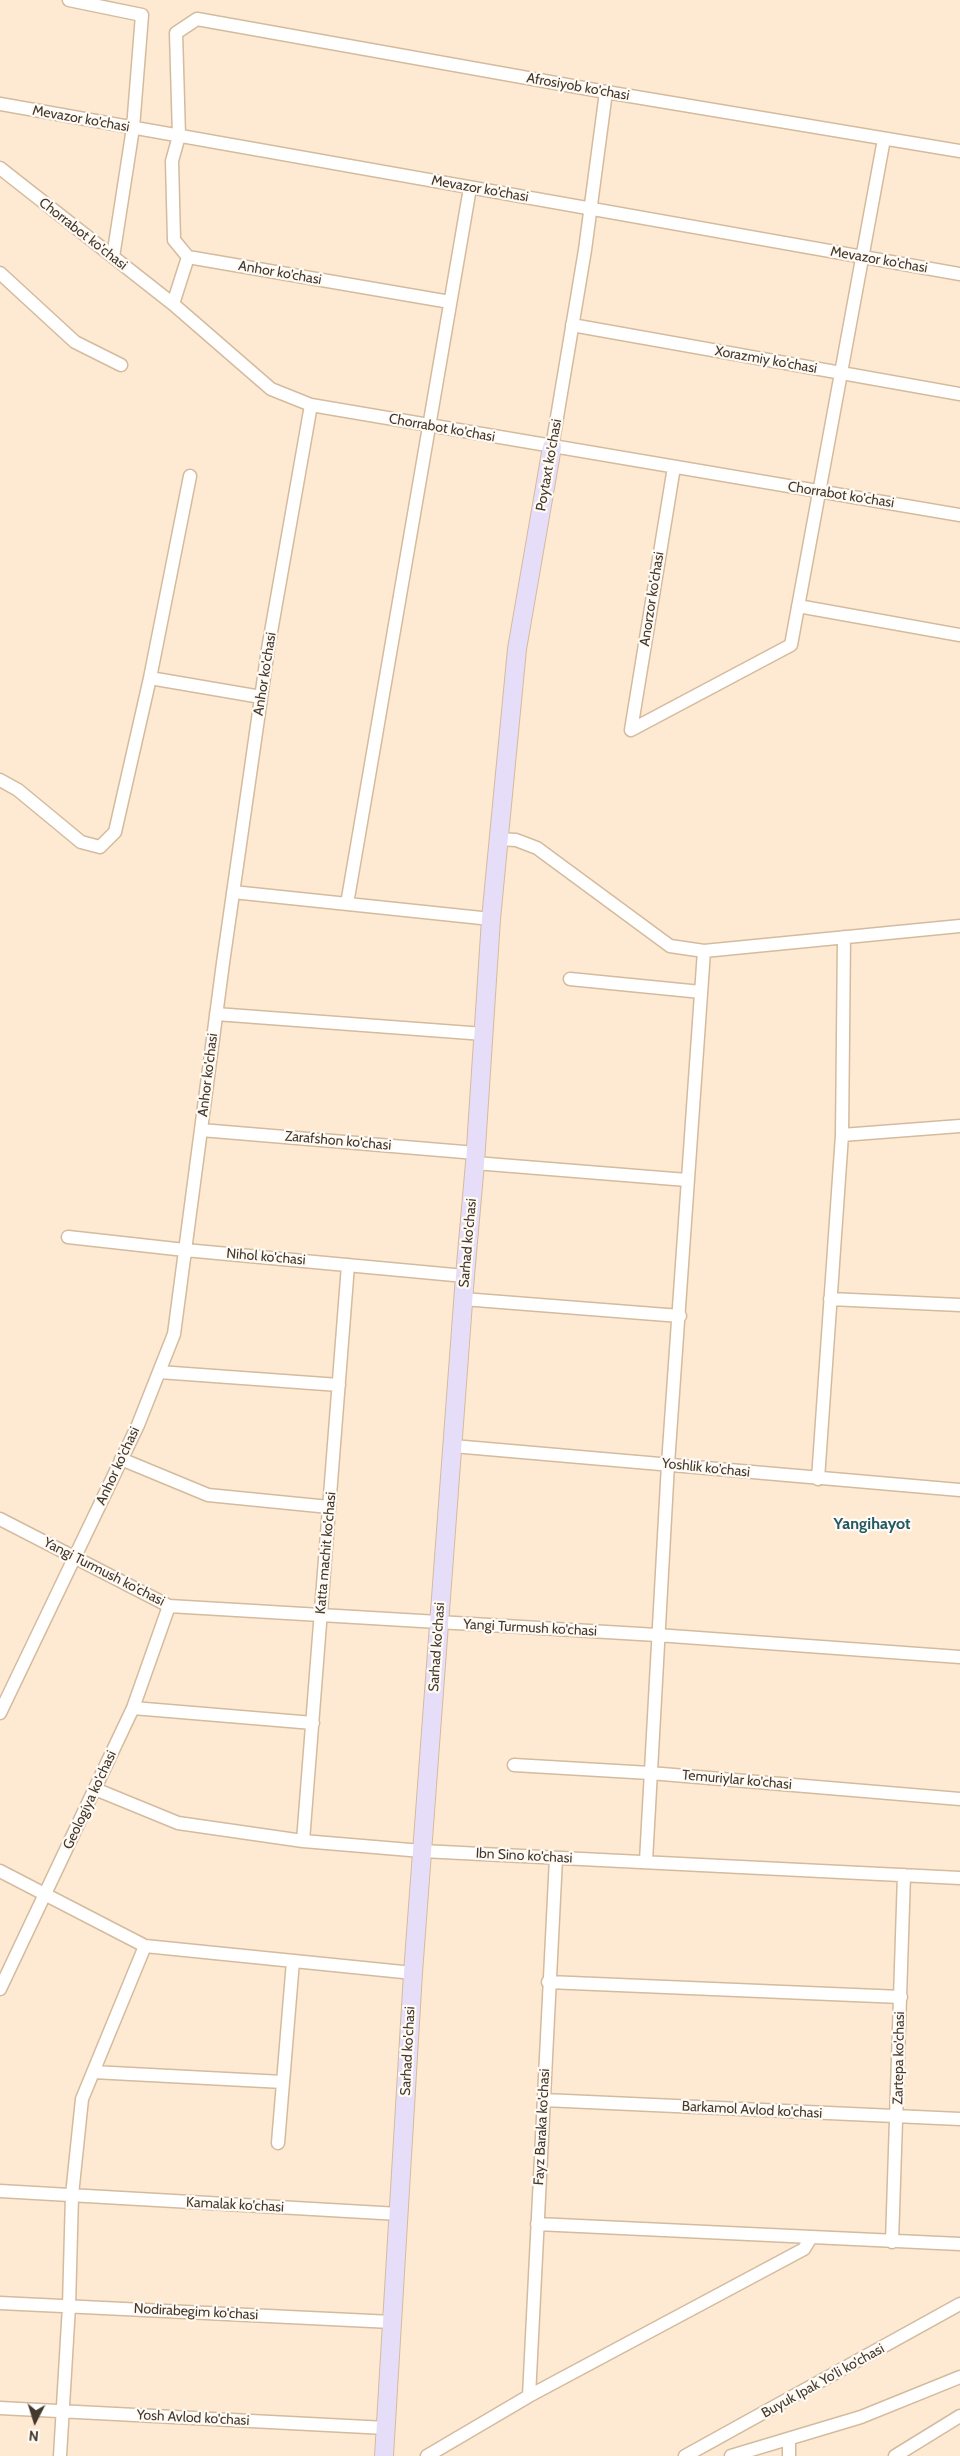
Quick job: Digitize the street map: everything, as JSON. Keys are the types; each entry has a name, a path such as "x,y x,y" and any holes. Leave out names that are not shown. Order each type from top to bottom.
{"street":[{"path":"69,0 142,15 133,128 113,257"},
{"name":"Afrosiyob ko'chasi","path":"178,136 176,33 197,19 606,92 960,151"},
{"name":"Poytaxt ko'chasi","path":"498,839 517,649 591,208 606,92"},
{"name":"Mevazor ko'chasi","path":"0,104 960,274"},
{"path":"173,304 188,258 174,240 172,161 178,136"},
{"path":"884,138 864,257 798,606 960,635"},
{"name":"Chorrabot ko'chasi","path":"0,168 173,304 271,390 311,405 960,515"},
{"path":"347,904 470,188"},
{"name":"Anhor ko'chasi","path":"188,258 450,302"},
{"path":"0,273 75,342 121,366"},
{"name":"Xorazmiy ko'chasi","path":"572,325 960,394"},
{"name":"Anhor ko'chasi","path":"0,1712 76,1557 121,1459 174,1334 216,1014 261,697 311,405"},
{"name":"Anorzor ko'chasi","path":"674,467 631,730 791,645 798,606"},
{"path":"0,780 18,790 81,842 100,847 115,832 150,678 190,476"},
{"path":"150,678 261,697"},
{"path":"498,839 516,840 537,848 670,946 704,951 960,926"},
{"name":"Sarhad ko'chasi","path":"384,2456 413,1973 438,1622 476,1158 498,839"},
{"path":"233,892 491,919"},
{"path":"818,1479 842,1135 844,937"},
{"path":"646,1861 657,1635 704,951"},
{"path":"570,979 701,992"},
{"path":"216,1014 484,1034"},
{"path":"842,1135 960,1126"},
{"name":"Zarafshon ko'chasi","path":"201,1130 687,1180"},
{"name":"Nihol ko'chasi","path":"68,1237 465,1276"},
{"name":"Katta machit ko'chasi","path":"303,1842 348,1265"},
{"path":"464,1299 680,1316"},
{"path":"830,1299 960,1305"},
{"path":"159,1372 339,1385"},
{"name":"Yoshlik ko'chasi","path":"453,1446 960,1490"},
{"path":"121,1459 208,1495 329,1507"},
{"name":"Yangi Turmush ko'chasi","path":"0,1519 169,1606 657,1635 960,1656"},
{"name":"Geologiya ko'chasi","path":"0,1989 46,1896 133,1708 169,1606"},
{"path":"133,1708 313,1722"},
{"name":"Temuriylar ko'chasi","path":"514,1765 650,1773 960,1799"},
{"name":"Ibn Sino ko'chasi","path":"95,1789 178,1823 303,1842 422,1851 960,1878"},
{"name":"Fayz Baraka ko'chasi","path":"529,2396 548,1982 556,1858"},
{"path":"0,1871 145,1946 413,1973"},
{"name":"Zartepa ko'chasi","path":"892,2242 898,2116 904,1875"},
{"path":"60,2456 69,2306 72,2195 82,2099 145,1946"},
{"path":"278,2143 293,1961"},
{"path":"548,1982 901,1997"},
{"path":"93,2072 283,2082"},
{"name":"Barkamol Avlod ko'chasi","path":"544,2100 960,2119"},
{"name":"Kamalak ko'chasi","path":"0,2190 399,2214"},
{"path":"537,2224 960,2244"},
{"path":"427,2456 529,2396 804,2250 810,2238"},
{"name":"Nodirabegim ko'chasi","path":"0,2302 392,2322"},
{"name":"Buyuk Ipak Yo'li ko'chasi","path":"685,2456 960,2304"},
{"path":"731,2456 861,2417 960,2377"},
{"name":"Yosh Avlod ko'chasi","path":"0,2408 386,2428"},
{"path":"898,2455 960,2416"},
{"path":"789,2439 789,2456"}],"district":[{"name":"Yangihayot","path":"872,1524"}]}
